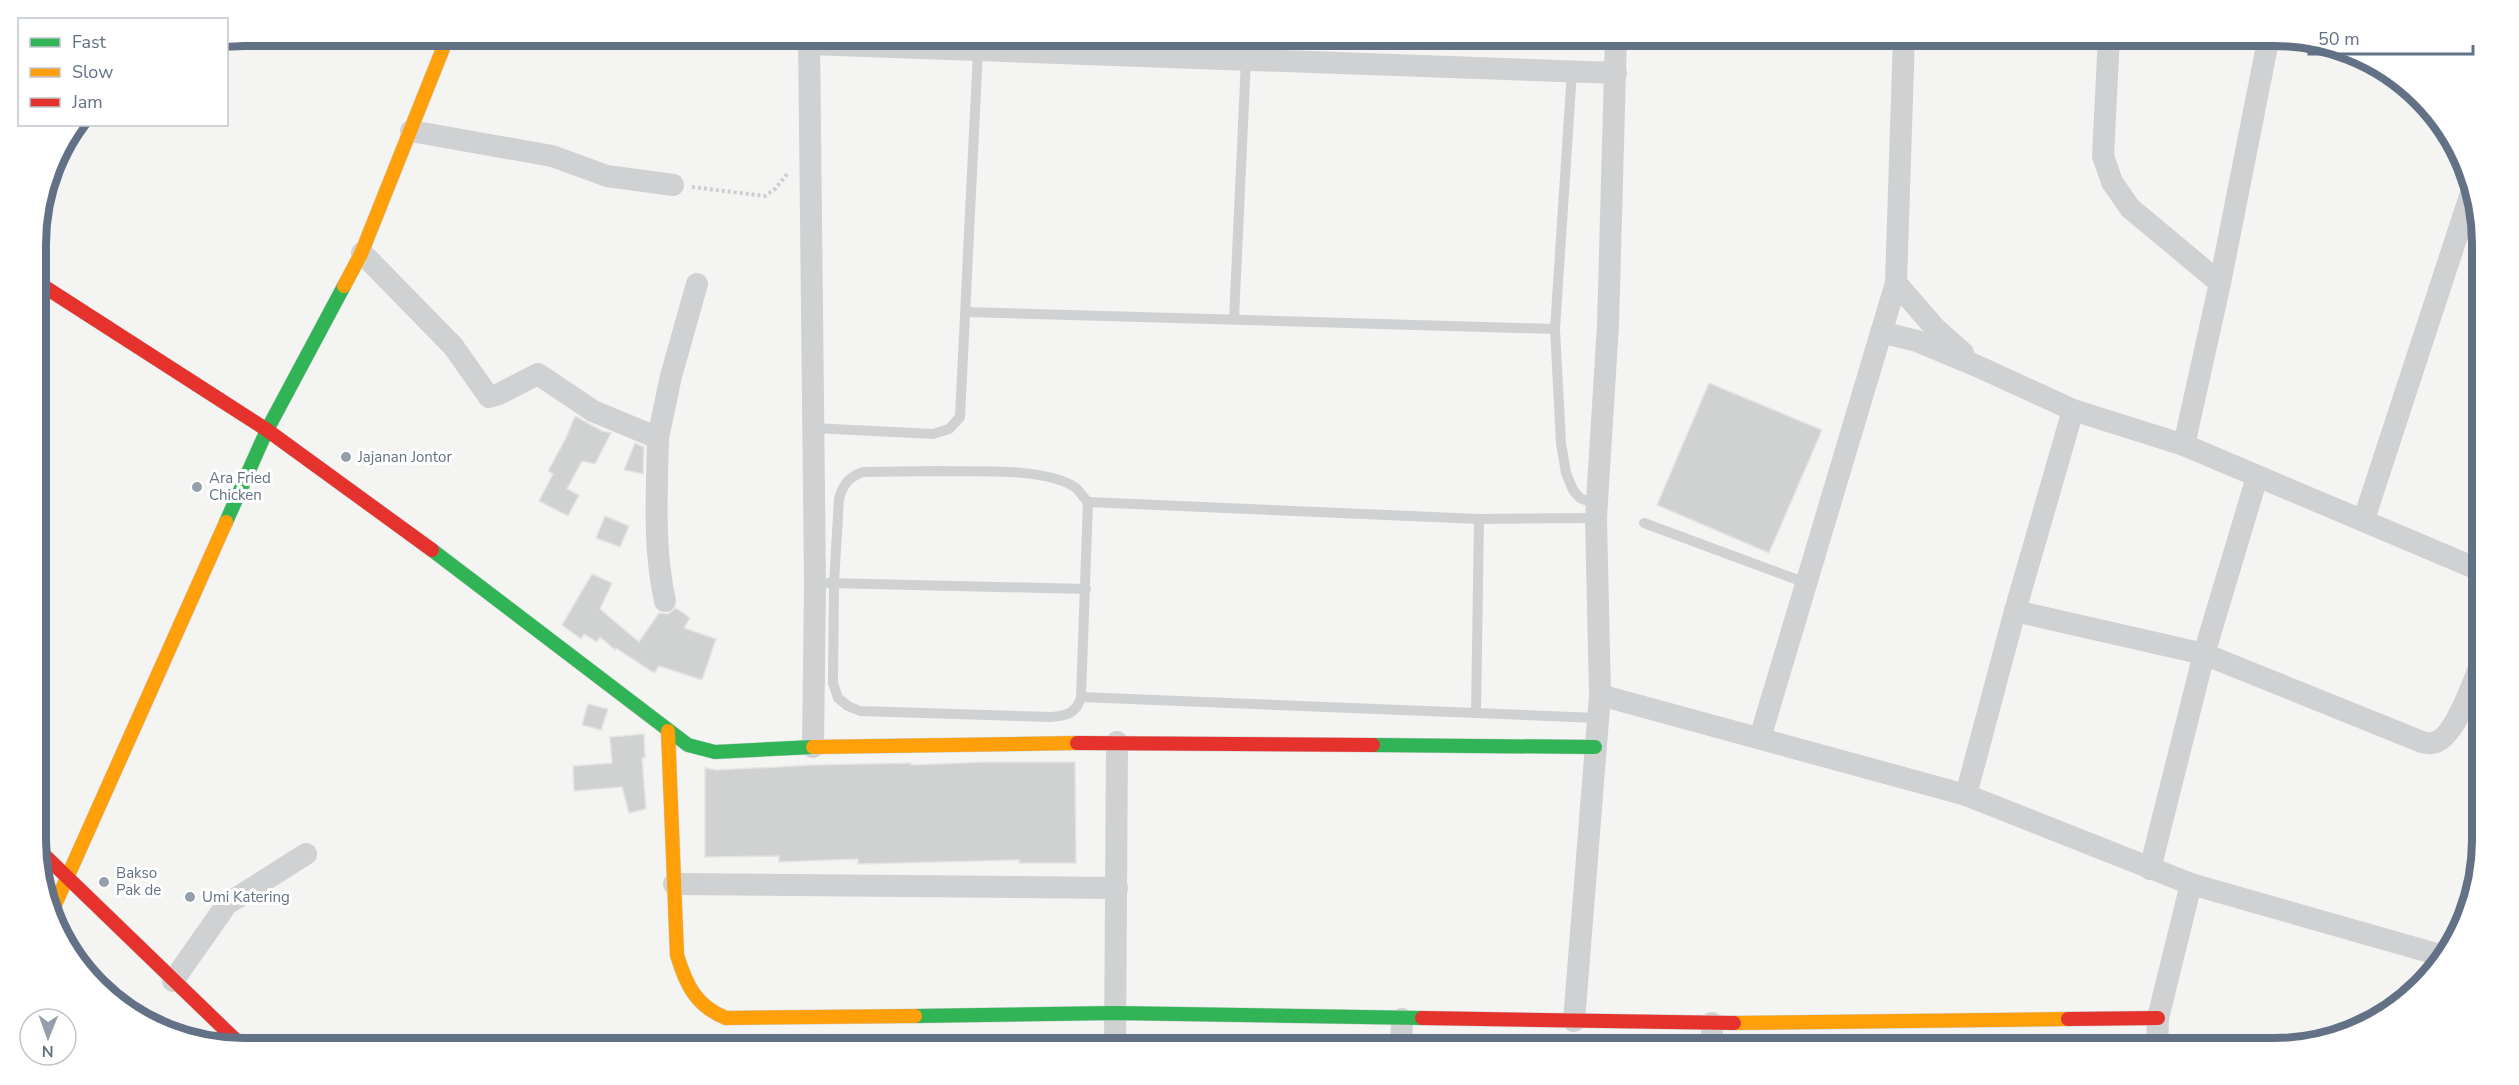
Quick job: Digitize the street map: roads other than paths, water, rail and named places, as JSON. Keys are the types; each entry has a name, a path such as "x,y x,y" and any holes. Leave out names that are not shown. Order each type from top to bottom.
{"street":[{"path":"57,901 267,430 362,253 444,46"},
{"path":"809,46 812,428 825,583 813,747"},
{"path":"901,46 978,51 1616,73"},
{"path":"1574,1021 1600,695 1596,512 1608,324 1616,46"},
{"path":"1760,738 1896,283 1904,46"},
{"path":"2108,46 2103,156 2112,182 2130,208 2220,283"},
{"path":"2184,445 2220,283 2267,46"},
{"path":"411,131 545,155 607,176 673,185"},
{"path":"2364,519 2468,203"},
{"path":"362,253 453,346 489,397 538,374 593,411 658,438"},
{"path":"1896,283 1935,328 1977,366"},
{"path":"665,601 656,538 658,438 671,376 697,285"},
{"path":"47,288 267,430 492,594 688,745 715,752 813,747 1117,742 1595,747"},
{"path":"1881,332 1917,341 2073,410 2184,445 2257,477 2364,519 2472,567"},
{"path":"1966,795 2015,611 2073,410"},
{"path":"2150,869 2204,654 2257,477"},
{"path":"2015,611 2204,654 2422,742 2431,743 2444,737 2453,726 2472,683"},
{"path":"1600,695 1966,795 2191,884 2436,954"},
{"path":"668,731 677,956 686,986 699,1004 712,1013 726,1018 1114,1013 1712,1023 2158,1018"},
{"path":"1114,1038 1117,742"},
{"path":"173,981 227,904 306,854"},
{"path":"47,858 233,1038"},
{"path":"674,884 1117,888"},
{"path":"2157,1038 2158,1018 2191,884"},
{"path":"1401,1038 1402,1019"},
{"path":"1712,1023 1712,1038"}],"lane":[{"path":"812,428 933,434 949,429 960,417 978,51"},
{"path":"1234,320 1246,60"},
{"path":"1572,71 1555,329 1561,442 1566,473 1573,490 1596,512"},
{"path":"966,312 1555,329"},
{"path":"938,471 1044,475 1062,481 1076,488 1088,502 1086,589 1079,706 1064,716 1051,717 860,711 848,706 838,698 833,683 825,583 839,499 843,487 852,476 863,472 938,471"},
{"path":"1088,502 1479,519 1596,512"},
{"path":"1476,713 1479,519"},
{"path":"1644,523 1806,583"},
{"path":"825,583 1086,589"},
{"path":"1081,697 1597,718"}],"place":[{"name":"Jajanan Jontor","path":"346,457"},
{"name":"Ara Fried Chicken","path":"197,487"},
{"name":"Bakso Pak de","path":"104,882"},
{"name":"Umi Katering","path":"190,897"}]}
